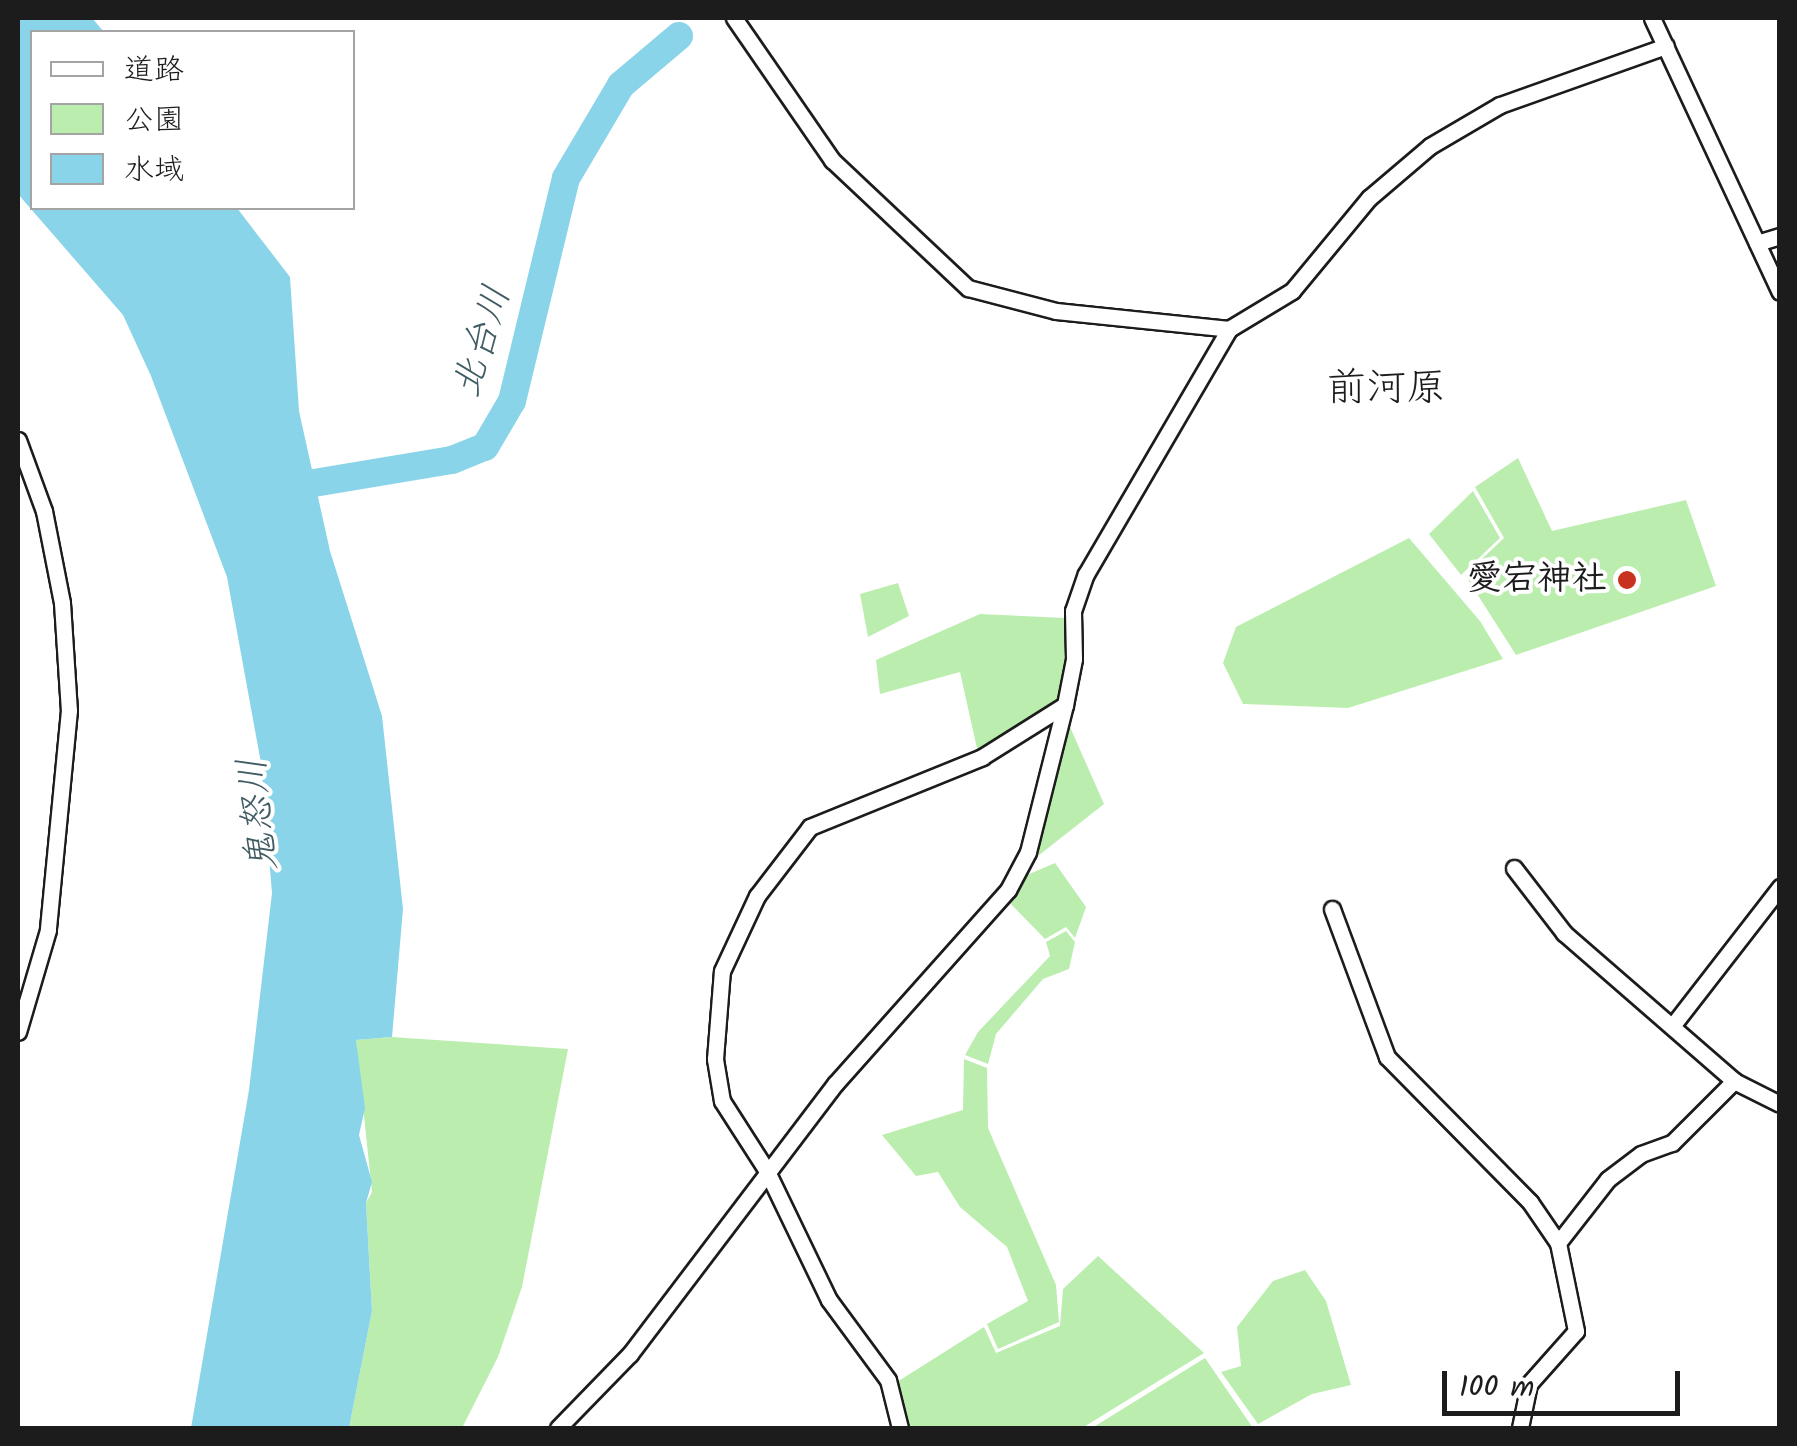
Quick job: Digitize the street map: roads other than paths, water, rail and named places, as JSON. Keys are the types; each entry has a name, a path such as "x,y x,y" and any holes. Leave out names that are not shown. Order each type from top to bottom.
{"street":[{"path":"734,18 832,160 968,288 1056,310 1229,329"},
{"path":"1652,18 1780,292"},
{"path":"558,1428 630,1354 836,1084 1008,890 1028,852 1065,705 1074,659 1073,611 1086,574 1229,329 1292,291 1369,198 1430,146 1500,105 1666,46"},
{"path":"1756,243 1780,236"},
{"path":"18,440 44,512 62,603 69,710 48,930 18,1032"},
{"path":"900,1428 888,1380 828,1300 767,1172 715,1080 722,971 757,896 810,827 982,757 1065,705"},
{"path":"1514,868 1533,900 1564,932 1734,1081 1780,1104"},
{"path":"1673,1025 1780,887"},
{"path":"1332,909 1374,1037 1387,1057 1530,1202 1558,1243 1576,1331 1530,1384 1520,1428"},
{"path":"1558,1243 1608,1179 1640,1154 1672,1142 1734,1081"}],"water":[{"path":"18,18 92,18 102,30 30,30 30,208 18,194"},
{"path":"32,210 239,210 290,277 299,411 330,551 382,716 403,909 392,1037 356,1040 365,1108 359,1135 372,1182 366,1203 372,1311 349,1428 191,1428 249,1090 272,893 261,763 227,577 151,376 123,315"}],"waterway":[{"name":"北台川","path":"278,489 452,460 485,447 512,401 566,178 621,85 679,36"}],"place":[{"name":"愛宕神社","path":"1627,580"}],"district":[{"name":"前河原","path":"1386,389"}],"water label":[{"name":"鬼怒川","path":"260,814"}]}
